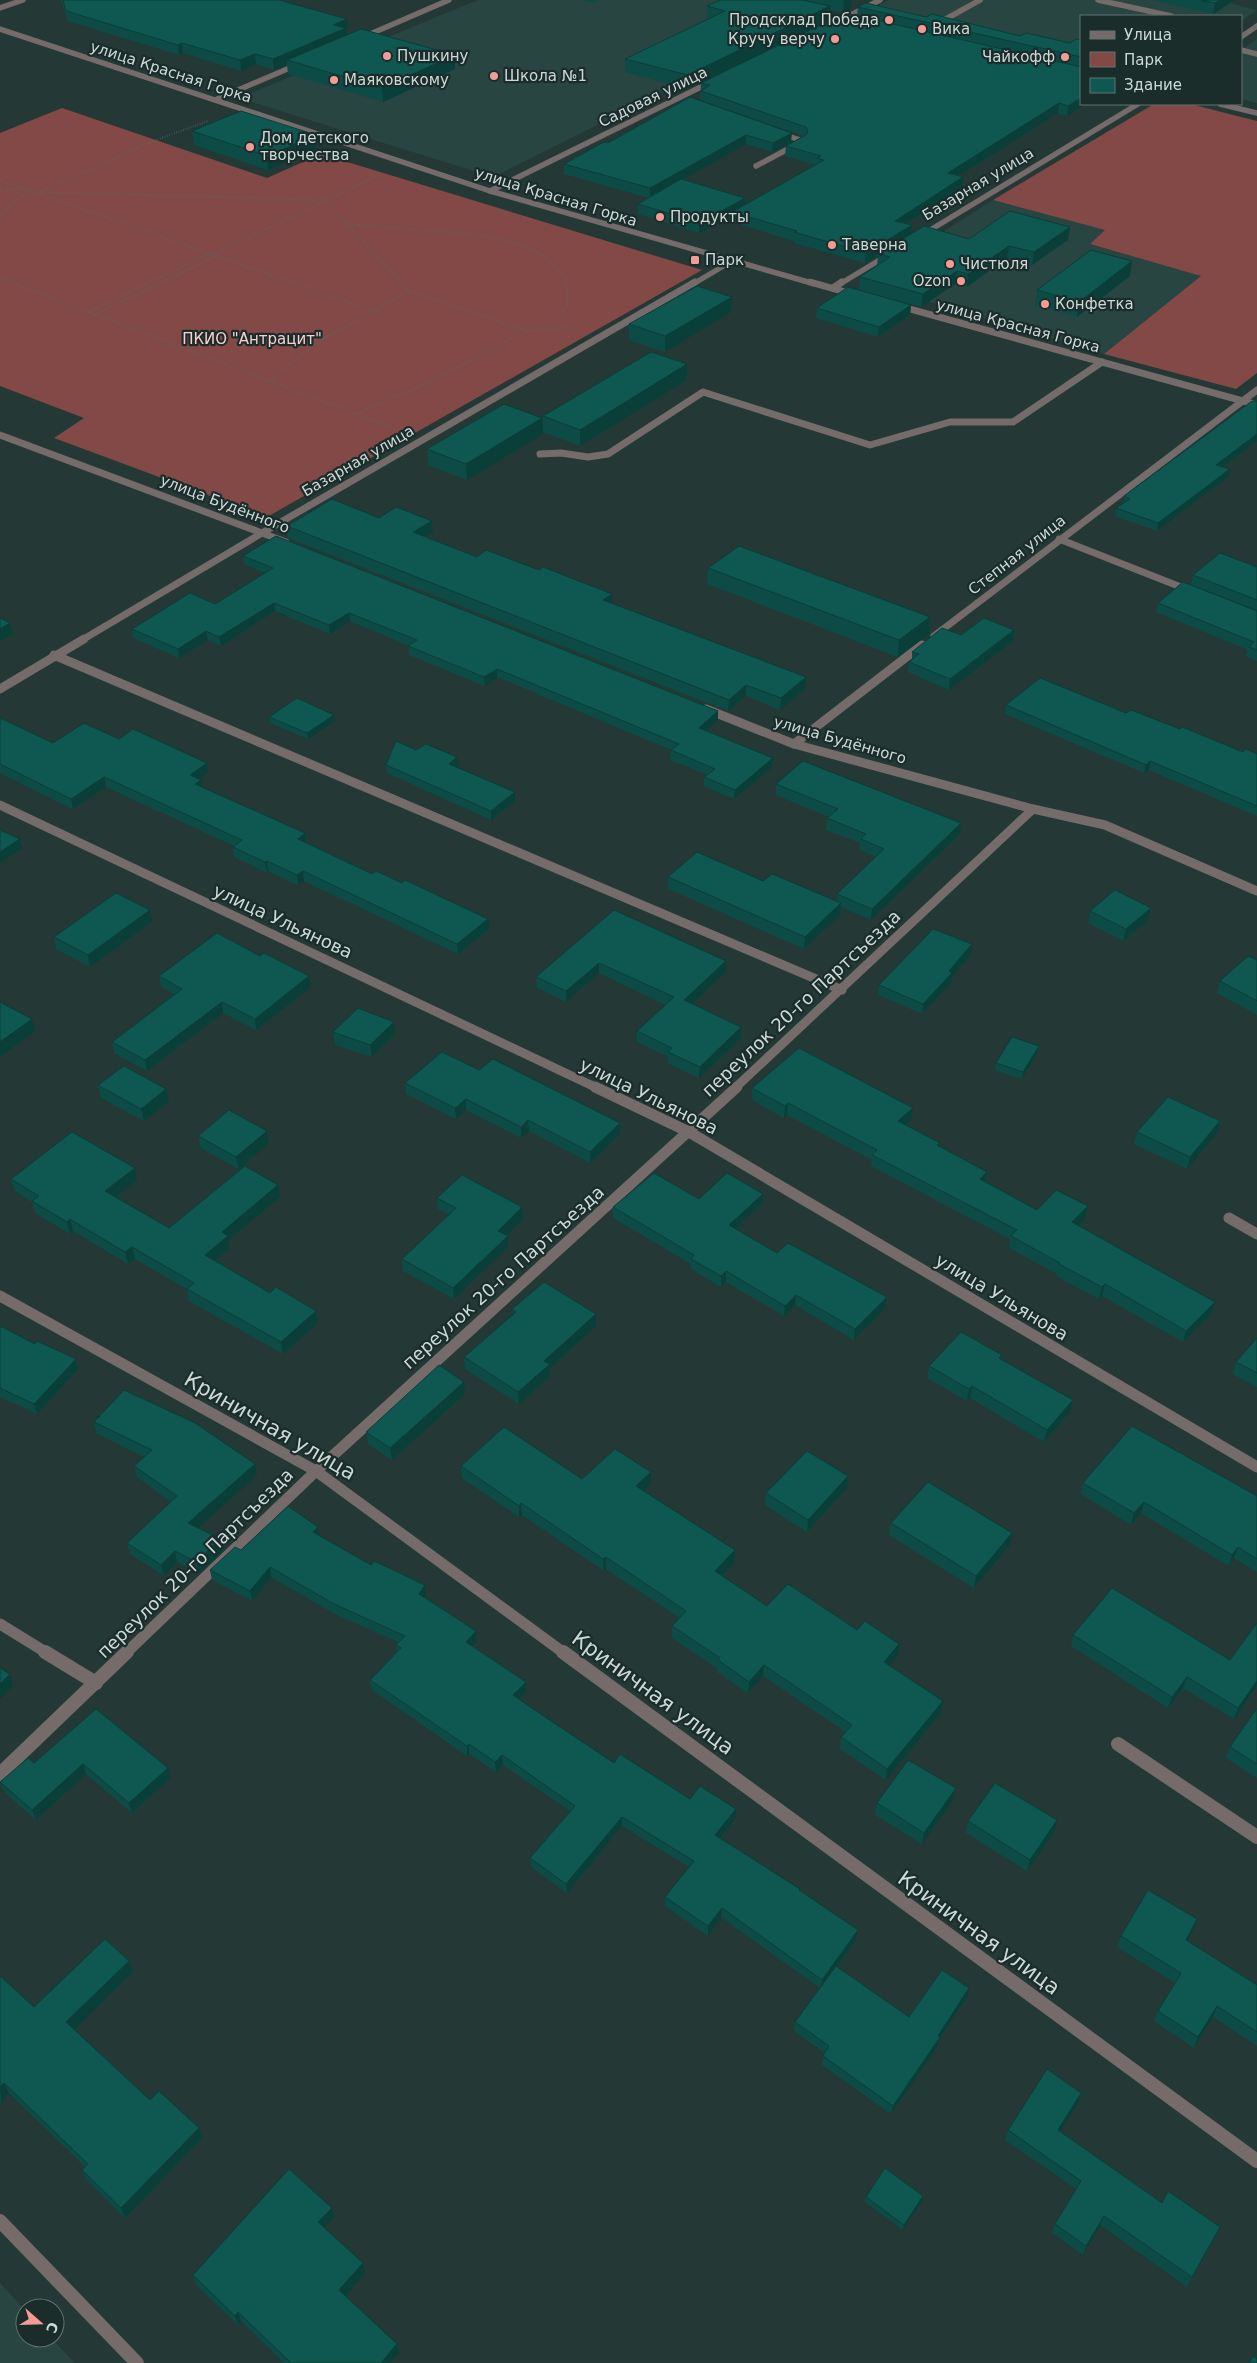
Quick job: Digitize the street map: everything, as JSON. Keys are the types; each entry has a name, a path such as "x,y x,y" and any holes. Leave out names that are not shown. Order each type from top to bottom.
{"street":[{"path":"0,8 22,0"},
{"path":"358,38 449,0"},
{"path":"842,19 880,0"},
{"path":"944,20 980,0"},
{"path":"1098,0 1166,15"},
{"path":"833,20 852,21"},
{"path":"1242,36 1257,26"},
{"name":"улица Красная Горка","path":"0,29 217,99 239,108 490,191 732,261 862,296"},
{"path":"1242,50 1257,54"},
{"path":"217,99 304,62"},
{"name":"Садовая улица","path":"490,191 681,99 722,77"},
{"name":"Базарная улица","path":"917,238 1136,105"},
{"path":"1224,105 1257,113"},
{"path":"756,166 803,141 775,132"},
{"path":"833,288 891,254"},
{"name":"Базарная улица","path":"0,688 262,533 732,261"},
{"name":"улица Красная Горка","path":"891,304 1257,405"},
{"path":"540,454 561,453 588,457 608,454 703,392 870,445 950,422 1014,422 1102,362"},
{"name":"Степная улица","path":"794,744 1059,539 1257,390"},
{"name":"улица Будённого","path":"0,435 299,547"},
{"path":"1059,539 1203,596"},
{"path":"54,655 842,990"},
{"name":"улица Будённого","path":"693,704 794,744 1033,809 1105,826 1257,891"},
{"name":"улица Ульянова","path":"0,804 689,1132 1257,1467"},
{"name":"переулок 20-го Партсъезда","path":"0,1774 316,1471 689,1132 1033,809"},
{"path":"1229,1218 1257,1234"},
{"name":"Криничная улица","path":"0,1296 316,1471 1257,2162"},
{"path":"0,1624 96,1683"},
{"path":"1118,1744 1257,1837"},
{"path":"0,2222 137,2363"}],"path":[{"path":"38,192 156,140 239,108"},
{"path":"94,314 382,172"},
{"path":"0,180 375,311"},
{"path":"0,191 29,189"},
{"path":"0,216 29,189"},
{"path":"38,192 325,200 409,291 526,331"},
{"path":"348,224 461,233 506,240 544,255 566,278 567,306 549,329"},
{"path":"89,312 211,253"},
{"path":"0,278 398,430"},
{"path":"269,381 318,342 409,291"},
{"path":"356,414 430,382 526,331 577,327"}],"shaded area":[{"name":"Школа №1","path":"478,0 730,0 740,54 493,177 239,98"},
{"path":"888,0 1219,0 1257,10 1242,20 1242,15 1080,15 1080,68 859,17"},
{"path":"1257,39 1257,103 1242,99 1242,49"},
{"path":"993,200 1106,230 1090,244 1202,276 1104,354 863,282"},
{"path":"0,2283 15,2299 15,2348 61,2348 75,2363 0,2363"}],"green space":[{"path":"1152,105 1194,105 1257,121 1257,373 1236,389 1104,354 1201,276 1090,244 1105,230 993,200"},
{"name":"ПКИО \"Антрацит\"","path":"62,108 267,178 321,154 702,270 267,517 54,438 84,418 0,386 0,133"}],"building":[{"path":"63,0 279,0 347,19 333,25 346,28 273,59 255,54 240,60 182,43 178,45 66,11"},
{"path":"720,0 802,0 830,6 688,75 625,59 725,11 707,6"},
{"path":"1201,0 1220,0 1215,3"},
{"path":"866,3 926,17 932,14 1020,36 1026,33 1070,43 1076,39 1080,40 1080,57 858,7"},
{"path":"845,13 1080,67 1080,99 1068,106 1059,103 948,173 963,177 895,221 912,225 866,253 732,212 824,160 817,158 821,156 786,146 806,135 808,131 806,127 701,91 710,85 701,83"},
{"path":"361,29 455,55 382,88 287,60"},
{"path":"690,97 792,133 773,143 746,135 650,188 564,164 604,142 608,143"},
{"path":"241,111 316,135 267,156 192,131"},
{"path":"681,179 745,198 700,223 638,204"},
{"path":"1010,211 1070,227 1034,252 1009,246 968,274 957,271 923,294 860,277 890,257 878,254 924,226 969,239"},
{"path":"1091,250 1132,261 1079,302 1037,290"},
{"path":"697,286 732,297 665,336 629,324"},
{"path":"848,287 911,305 879,327 817,308"},
{"path":"651,352 687,364 580,430 543,416"},
{"path":"1252,401 1257,401 1257,434 1216,465 1230,469 1158,523 1116,508 1130,499 1124,496"},
{"path":"504,404 542,418 466,464 427,449"},
{"path":"332,499 379,518 396,507 432,521 413,532 477,557 486,550 539,570 543,567 612,594 603,600 806,677 781,698 746,685 729,700 287,526"},
{"path":"276,536 718,711 699,728 773,758 735,790 704,777 715,769 671,750 679,744 497,669 484,677 408,646 417,640 349,613 329,625 274,603 219,637 206,631 178,649 132,629 190,593 215,604 273,568 243,556"},
{"path":"739,546 930,617 899,640 708,568"},
{"path":"1220,553 1257,567 1257,600 1193,575"},
{"path":"1183,582 1257,611 1257,650 1249,647 1254,642 1158,603"},
{"path":"0,618 10,623 0,629"},
{"path":"984,618 1014,630 950,679 909,662 919,654 912,652 942,628 961,635"},
{"path":"1040,678 1126,713 1131,710 1180,729 1182,727 1243,752 1246,749 1257,754 1257,806 1150,761 1146,765 1006,705"},
{"path":"297,698 334,715 307,733 269,717"},
{"path":"0,718 53,743 84,723 119,739 133,729 207,763 190,775 201,780 195,784 305,833 298,839 372,874 376,871 402,883 405,880 488,919 457,944 303,871 297,875 233,847 242,840 104,777 71,799 0,764"},
{"path":"396,741 416,750 426,744 457,757 449,764 515,792 491,811 386,765"},
{"path":"803,761 961,823 872,909 837,894 884,849 861,839 866,834 827,818 838,809 776,784"},
{"path":"0,830 20,839 0,852"},
{"path":"697,852 763,881 772,874 841,903 805,937 668,877"},
{"path":"1115,890 1151,908 1126,929 1090,911"},
{"path":"116,893 150,910 88,955 54,937"},
{"path":"614,910 726,961 684,1000 741,1027 700,1067 668,1052 672,1048 637,1031 674,997 599,963 566,991 536,977"},
{"path":"933,929 972,944 949,971 952,973 923,1004 879,985"},
{"path":"217,933 260,956 264,953 309,976 255,1019 222,1002 145,1060 112,1042 182,989 159,976"},
{"path":"1248,956 1257,960 1257,1001 1220,981"},
{"path":"0,1002 32,1019 0,1042"},
{"path":"358,1008 394,1022 370,1045 333,1032"},
{"path":"1012,1037 1039,1046 1023,1072 996,1063"},
{"path":"799,1048 913,1108 898,1121 940,1143 937,1145 987,1172 980,1179 1037,1210 1056,1190 1088,1206 1072,1222 1215,1302 1186,1331 1105,1284 1102,1287 1011,1236 1017,1230 872,1155 877,1150 788,1103 785,1106 752,1088"},
{"path":"442,1052 479,1070 493,1059 620,1123 590,1152 528,1120 521,1127 466,1099 455,1108 405,1083"},
{"path":"124,1066 166,1089 141,1109 98,1085"},
{"path":"1168,1097 1220,1121 1190,1157 1137,1132"},
{"path":"229,1110 267,1131 236,1157 198,1136"},
{"path":"72,1132 135,1168 105,1191 169,1228 245,1166 278,1185 222,1232 228,1236 205,1255 270,1293 276,1287 316,1311 281,1342 187,1289 194,1283 132,1247 125,1252 70,1219 67,1222 32,1201 39,1196 11,1179"},
{"path":"654,1173 699,1199 727,1173 763,1194 729,1225 777,1253 788,1243 887,1297 855,1329 796,1295 785,1306 726,1271 721,1276 691,1259 694,1255 613,1207"},
{"path":"462,1175 522,1207 498,1231 508,1236 453,1288 402,1259 456,1208 437,1198"},
{"path":"544,1282 596,1314 544,1361 550,1364 518,1392 464,1357 516,1312 512,1309"},
{"path":"0,1326 35,1344 37,1341 76,1359 34,1404 0,1388"},
{"path":"961,1332 1002,1355 999,1358 1073,1400 1047,1430 972,1386 969,1389 929,1366"},
{"path":"1257,1338 1257,1373 1236,1362"},
{"path":"439,1365 464,1382 390,1448 366,1432"},
{"path":"124,1390 195,1423 255,1464 188,1523 221,1539 196,1562 175,1551 161,1565 127,1543 177,1496 134,1466 152,1450 94,1422"},
{"path":"1132,1426 1257,1496 1257,1559 1238,1547 1232,1555 1144,1502 1134,1513 1083,1483"},
{"path":"504,1427 582,1479 615,1449 651,1472 636,1486 735,1550 715,1571 767,1606 788,1584 857,1630 865,1621 899,1644 884,1662 943,1701 887,1769 841,1737 852,1725 764,1665 749,1682 718,1660 720,1658 672,1626 686,1611 606,1557 603,1559 521,1503 519,1506 461,1466"},
{"path":"807,1451 848,1476 808,1520 766,1493"},
{"path":"928,1482 1012,1533 976,1576 891,1523"},
{"path":"288,1506 318,1527 313,1532 371,1565 374,1561 425,1585 419,1594 476,1631 466,1642 526,1682 513,1695 539,1713 614,1763 620,1754 690,1799 700,1786 736,1809 715,1835 800,1889 858,1930 822,1980 722,1908 708,1926 665,1897 694,1861 622,1817 566,1884 530,1858 575,1806 502,1755 495,1762 469,1744 467,1746 370,1680 401,1648 396,1645 405,1636 334,1604 270,1567 250,1591 210,1570 235,1547 241,1550"},
{"path":"1112,1588 1230,1660 1257,1623 1257,1681 1238,1708 1187,1677 1172,1697 1073,1635"},
{"path":"0,1668 10,1674 0,1684"},
{"path":"1257,1708 1257,1764 1230,1747"},
{"path":"96,1709 168,1768 129,1803 83,1764 32,1810 0,1782 28,1758 34,1763"},
{"path":"908,1760 956,1788 924,1833 877,1803"},
{"path":"995,1783 1057,1820 1030,1860 968,1821"},
{"path":"1148,1890 1197,1919 1186,1940 1257,1985 1257,2032 1217,2006 1198,2037 1158,2011 1181,1973 1121,1936"},
{"path":"105,1939 129,1961 66,2022 150,2100 159,2091 199,2128 121,2208 82,2170 88,2164 4,2083 0,2087 0,1976 34,2007"},
{"path":"836,1966 909,2017 942,1970 969,1988 938,2036 940,2037 893,2106 823,2056 829,2046 795,2022"},
{"path":"1047,2069 1081,2093 1058,2130 1162,2203 1168,2191 1220,2227 1192,2277 1104,2216 1086,2246 1055,2224 1081,2181 1008,2130"},
{"path":"885,2168 923,2196 904,2225 866,2197"},
{"path":"289,2169 332,2208 318,2222 363,2263 339,2290 397,2344 381,2363 291,2363 238,2312 235,2316 193,2275"},
{"path":"1253,2356 1257,2359 1257,2363 1249,2363"}],"place":[{"name":"Продсклад Победа","path":"889,20"},
{"name":"Вика","path":"922,29"},
{"name":"Кручу верчу","path":"835,39"},
{"name":"Пушкину","path":"387,56"},
{"name":"Чайкофф","path":"1065,57"},
{"name":"Школа №1","path":"494,76"},
{"name":"Маяковскому","path":"334,80"},
{"name":"Дом детского творчества","path":"250,147"},
{"name":"Продукты","path":"660,217"},
{"name":"Таверна","path":"832,245"},
{"name":"Парк","path":"695,260"},
{"name":"Чистюля","path":"950,264"},
{"name":"Ozon","path":"961,281"},
{"name":"Конфетка","path":"1045,304"}]}
